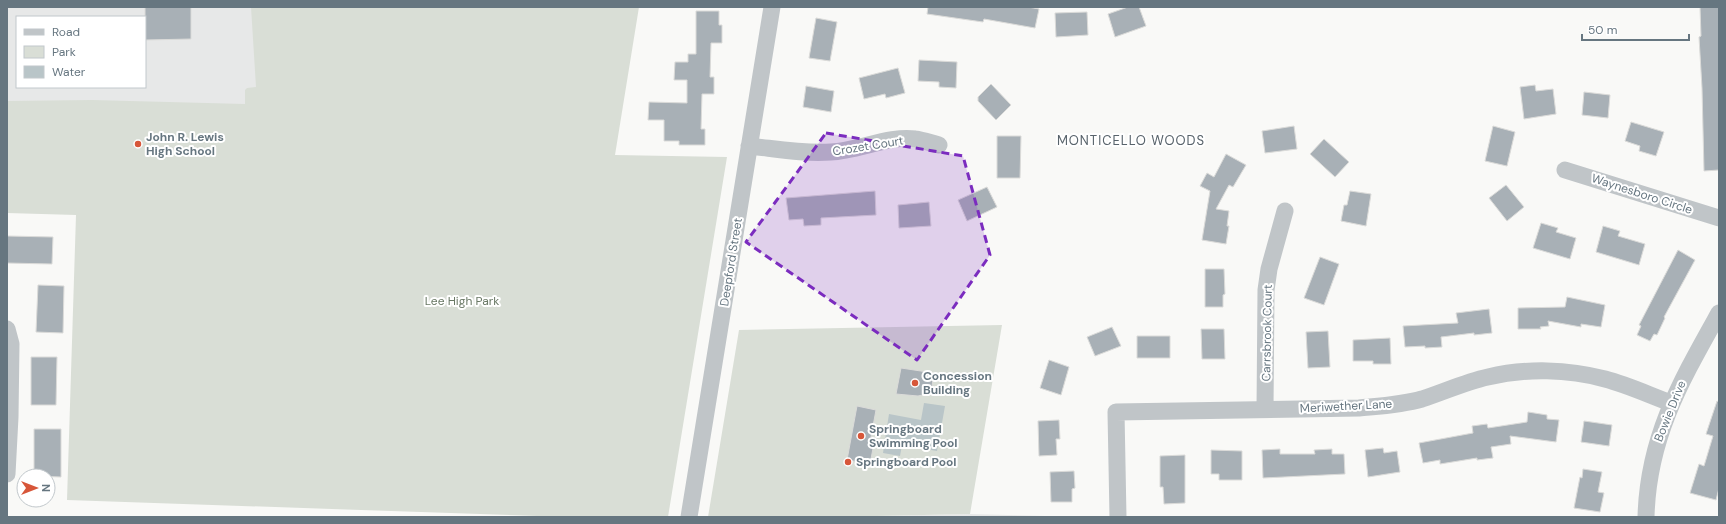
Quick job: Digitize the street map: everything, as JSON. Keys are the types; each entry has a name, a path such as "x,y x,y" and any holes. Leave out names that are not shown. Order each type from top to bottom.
{"street":[{"name":"Deepford Street","path":"689,517 772,7"},
{"name":"Crozet Court","path":"750,146 801,152 830,153 894,140 914,138 939,145"},
{"name":"Waynesboro Circle","path":"1565,170 1719,218"},
{"name":"Carrsbrook Court","path":"1266,409 1266,290 1285,211"},
{"name":"Bowie Drive","path":"1646,517 1650,472 1655,448 1671,403 1682,379 1719,313"},
{"path":"7,329 11,344 7,474"},
{"name":"Meriwether Lane","path":"1118,517 1116,412 1359,408 1390,406 1421,399 1488,377 1513,372 1541,371 1574,373 1599,378 1671,403"}],"highlighted area":[{"path":"826,133 963,156 990,255 917,360 746,242"}],"shaded area":[{"name":"John R. Lewis High School","path":"7,7 261,7 272,207 7,202"},
{"path":"970,514 1084,517 830,517"}],"green space":[{"name":"Lee High Park","path":"251,7 639,7 615,155 727,157 668,517 566,517 67,500 76,215 7,213 7,101 92,100 245,104 245,90 247,88 256,87"},
{"name":"Springboard Pool","path":"1002,325 970,514 830,517 708,517 739,330"}],"water":[{"path":"924,403 945,406 937,451 902,445 900,456 883,453 889,414 921,420"}],"building":[{"path":"145,7 191,7 191,39 146,40"},
{"path":"928,7 1028,7 1039,9 1035,28 984,19 983,22 927,14"},
{"path":"1128,7 1139,7 1146,26 1115,37 1108,14"},
{"path":"1700,7 1719,7 1719,170 1704,171 1699,37 1701,36"},
{"path":"696,11 719,11 719,25 722,25 722,43 711,43 710,77 714,77 714,94 702,94 701,129 705,129 705,145 679,145 679,141 664,141 664,120 648,120 649,102 687,103 687,80 674,80 675,62 688,62 688,54 696,54"},
{"path":"1087,12 1088,35 1056,37 1055,13"},
{"path":"816,18 837,22 830,61 809,58"},
{"path":"919,60 957,62 956,88 939,87 939,82 918,81"},
{"path":"898,68 905,93 886,98 885,94 864,99 859,78"},
{"path":"991,84 1011,105 996,120 978,101 978,97"},
{"path":"1535,85 1536,91 1553,89 1556,114 1524,119 1520,87"},
{"path":"806,86 834,91 831,112 803,107"},
{"path":"1584,92 1610,95 1608,118 1582,115"},
{"path":"1631,122 1664,132 1656,156 1639,151 1640,146 1625,141"},
{"path":"1294,126 1297,149 1265,153 1262,131"},
{"path":"1493,126 1515,132 1507,166 1485,161"},
{"path":"997,136 1021,136 1020,178 997,178"},
{"path":"1324,139 1349,162 1335,177 1310,154"},
{"path":"1226,154 1246,165 1233,187 1229,185 1216,209 1229,211 1227,226 1229,226 1226,244 1202,240 1210,191 1200,186 1207,173 1214,177"},
{"path":"1506,185 1524,207 1507,221 1489,198"},
{"path":"987,187 997,207 967,221 958,200"},
{"path":"875,191 876,215 821,218 821,225 804,226 803,219 789,220 786,198"},
{"path":"1350,191 1371,194 1366,226 1341,221 1344,205 1347,205"},
{"path":"929,202 931,226 899,228 898,205"},
{"path":"1541,223 1558,228 1556,232 1576,238 1570,259 1533,248"},
{"path":"1603,226 1620,231 1618,236 1645,244 1639,265 1596,252"},
{"path":"7,236 53,237 52,264 7,263"},
{"path":"1678,250 1695,260 1664,317 1665,318 1657,335 1654,334 1650,341 1637,335 1641,326 1639,325"},
{"path":"1320,257 1339,264 1324,305 1304,298"},
{"path":"1205,269 1224,269 1225,294 1223,295 1223,307 1205,307"},
{"path":"38,285 64,286 63,333 36,332"},
{"path":"1567,297 1605,305 1601,327 1581,324 1581,327 1548,321 1549,326 1540,327 1541,329 1518,329 1518,308 1565,307"},
{"path":"1489,309 1492,333 1474,335 1474,333 1441,337 1442,347 1405,347 1403,326 1458,323 1456,313"},
{"path":"1112,327 1121,346 1095,356 1087,337"},
{"path":"1201,329 1224,329 1225,359 1202,359"},
{"path":"1328,331 1330,367 1308,368 1306,332"},
{"path":"1137,336 1170,336 1170,358 1137,358"},
{"path":"1390,338 1391,364 1373,364 1373,361 1353,361 1353,340"},
{"path":"31,357 57,357 56,405 31,405"},
{"path":"1049,360 1069,367 1061,395 1040,388"},
{"name":"Concession Building","path":"901,368 934,373 931,393 918,396 896,394"},
{"path":"1717,401 1719,402 1719,488 1716,500 1690,493 1699,464 1704,466 1713,436 1706,434"},
{"name":"Springboard Swimming Pool","path":"857,406 876,410 871,437 875,438 870,464 847,460"},
{"path":"1528,412 1547,415 1547,419 1559,420 1556,442 1510,436 1511,444 1491,447 1493,458 1477,460 1477,458 1440,464 1440,460 1423,463 1419,443 1473,433 1472,426 1487,424 1488,428 1527,422"},
{"path":"1059,420 1060,439 1056,439 1057,455 1039,456 1038,421"},
{"path":"1584,421 1612,425 1609,446 1581,442"},
{"path":"34,429 61,429 61,477 56,477 56,468 34,468"},
{"path":"1383,448 1384,453 1397,451 1400,472 1368,477 1365,450"},
{"path":"1280,449 1280,454 1315,454 1314,450 1332,449 1332,454 1344,454 1345,474 1263,478 1262,450"},
{"path":"1211,450 1242,451 1242,480 1219,480 1219,474 1211,474"},
{"path":"1185,455 1185,503 1164,504 1163,487 1160,487 1160,456"},
{"path":"1583,469 1602,472 1598,492 1604,493 1600,512 1574,508"},
{"path":"1074,471 1075,488 1072,489 1072,502 1051,502 1050,472"}],"place":[{"name":"John R. Lewis High School","path":"138,144"},
{"name":"Concession Building","path":"915,383"},
{"name":"Springboard Swimming Pool","path":"861,436"},
{"name":"Springboard Pool","path":"848,462"}],"district":[{"name":"MONTICELLO WOODS","path":"1131,140"}]}
